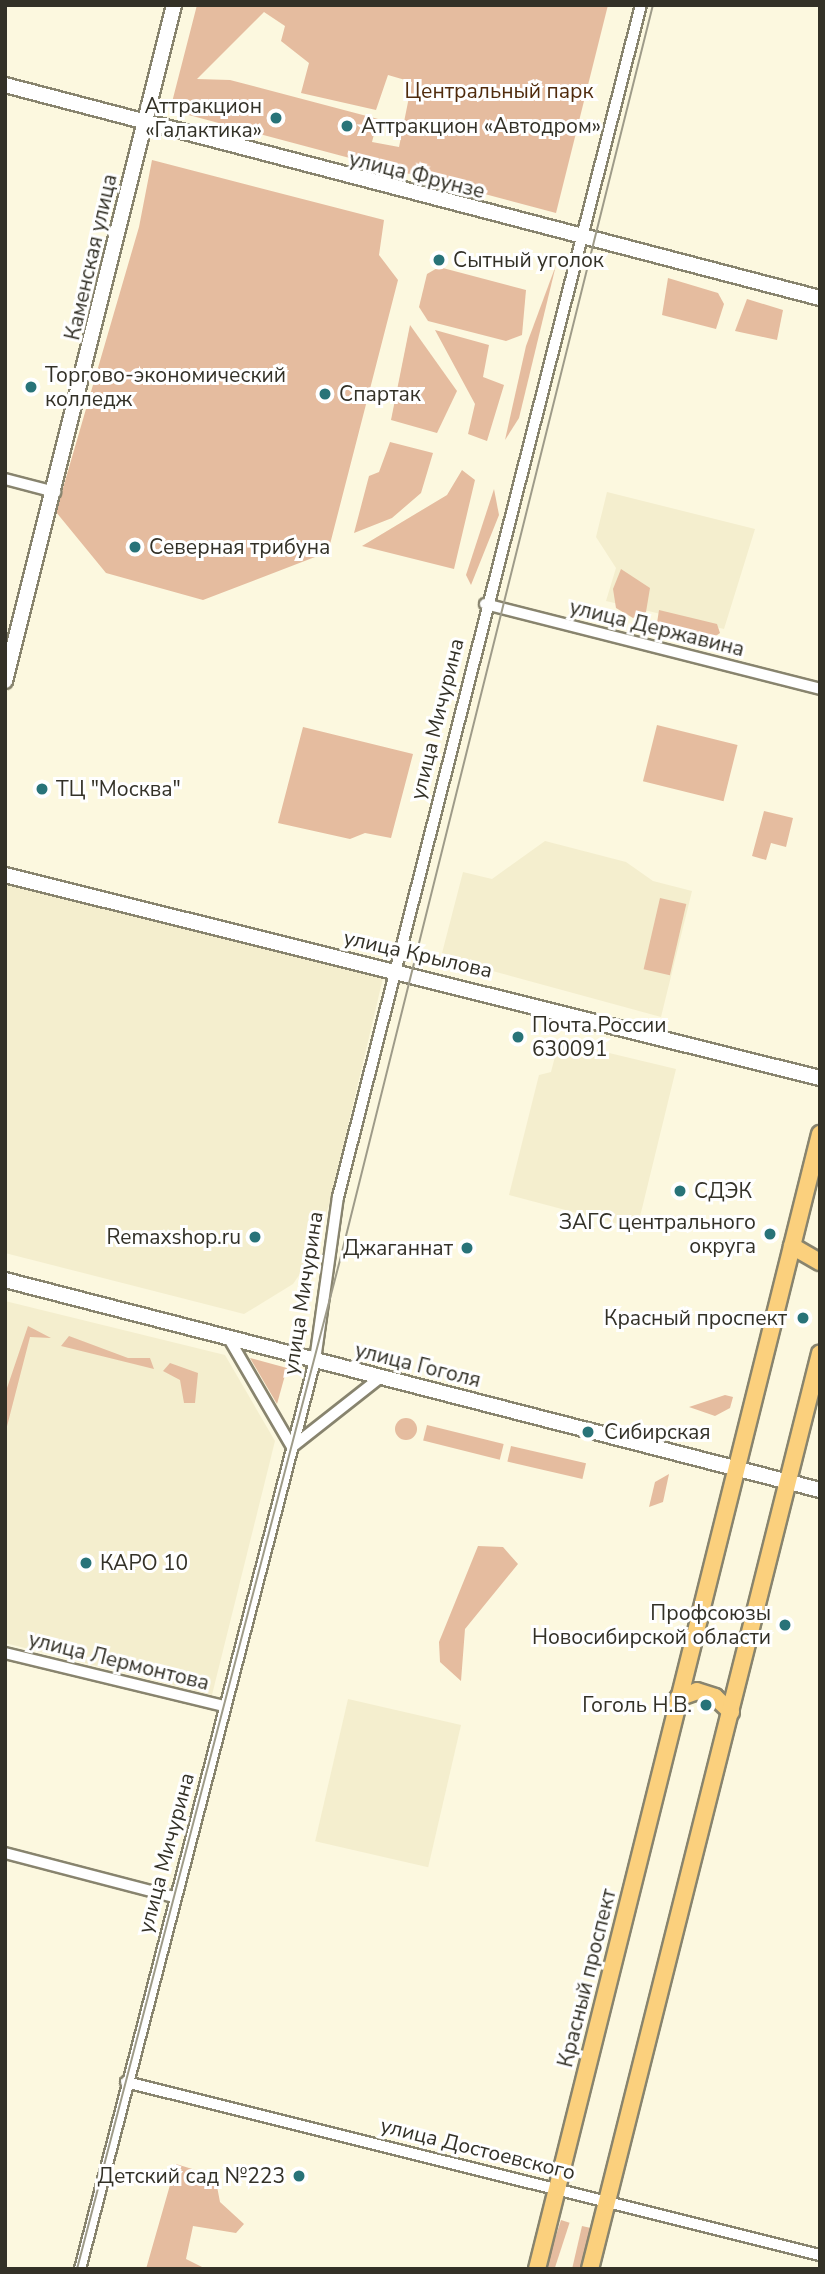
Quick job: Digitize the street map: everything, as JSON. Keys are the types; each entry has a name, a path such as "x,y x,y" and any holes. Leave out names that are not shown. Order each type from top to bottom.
{"main road":[{"name":"Каменская улица","path":"5,681 55,492 174,5"},
{"name":"улица Фрунзе","path":"5,85 144,124 820,298"},
{"name":"улица Крылова","path":"5,875 393,969 820,1077"},
{"name":"Красный проспект","path":"537,2269 820,1134"},
{"path":"792,1246 820,1262"},
{"name":"улица Гоголя","path":"5,1280 820,1490"},
{"path":"590,2269 820,1353"},
{"path":"678,1698 697,1691 715,1696 731,1712"}],"street":[{"name":"улица Мичурина","path":"80,2269 126,2082 315,1360 325,1254 393,969 641,5"},
{"path":"5,479 55,492"},
{"name":"улица Державина","path":"485,604 820,690"},
{"name":"улица Мичурина","path":"228,1337 292,1447"},
{"path":"292,1447 380,1377"},
{"name":"улица Лермонтова","path":"5,1653 224,1706"},
{"path":"5,1853 174,1897"},
{"name":"улица Достоевского","path":"126,2082 820,2255"}],"shaded area":[{"path":"607,492 755,529 724,629 606,601 616,568 596,537"},
{"path":"545,841 626,862 653,881 692,891 661,1017 441,957 463,872 492,879"},
{"path":"5,882 383,978 330,1202 311,1258 293,1284 244,1314 5,1253"},
{"path":"559,1041 676,1069 637,1229 509,1195 539,1075 551,1072"},
{"path":"5,1301 225,1355 275,1441 212,1695 5,1643"},
{"path":"348,1699 461,1725 428,1867 315,1841"}],"green space":[{"name":"Центральный парк","path":"197,5 608,5 556,213 170,110","holes":["264,12 285,26 281,41 309,63 301,93 376,110 388,75 412,82 399,147 372,142 378,119 230,80 197,79"]},
{"name":"Спартак","path":"152,160 384,220 379,255 398,280 328,552 203,600 106,573 56,512 139,227"},
{"path":"556,265 519,418 505,440 526,346"},
{"path":"439,267 526,290 522,335 506,341 428,321 419,307 427,274"},
{"path":"668,278 718,293 724,304 716,329 662,315"},
{"path":"747,299 783,310 777,340 735,331"},
{"path":"410,325 457,391 437,433 391,420"},
{"path":"435,330 489,345 483,377 504,385 487,441 468,434 475,404"},
{"path":"390,442 433,453 421,493 392,518 354,533 369,476 379,472"},
{"path":"462,470 475,480 454,569 362,546 447,495"},
{"path":"494,489 499,515 471,585 466,575"},
{"path":"621,569 650,588 646,612 633,618 616,608 613,589"},
{"path":"659,610 717,624 720,633 713,638 657,623"},
{"path":"657,725 738,745 724,801 643,781"},
{"path":"303,727 413,754 391,838 365,833 350,839 278,823"},
{"path":"764,811 793,818 786,847 771,843 766,860 752,856"},
{"path":"660,898 686,904 670,975 644,969"},
{"path":"28,1326 51,1338 30,1337 5,1434 5,1394"},
{"path":"69,1336 128,1358 150,1358 154,1369 61,1346"},
{"path":"250,1358 287,1368 277,1404"},
{"path":"170,1363 198,1373 195,1403 184,1403 180,1380 163,1371"},
{"path":"725,1395 733,1397 730,1408 715,1416 689,1407"},
{"path":"402,1418 410,1418 417,1425 417,1433 410,1440 402,1440 395,1433 395,1425"},
{"path":"427,1425 504,1444 500,1460 423,1441"},
{"path":"511,1446 586,1463 582,1479 507,1462"},
{"path":"669,1474 663,1502 649,1507 655,1482"},
{"path":"478,1546 503,1547 518,1564 465,1629 461,1681 440,1662 439,1642"},
{"path":"176,2164 215,2176 220,2202 244,2224 236,2233 193,2226 186,2259 206,2269 146,2269"},
{"path":"561,2220 570,2223 555,2269 546,2268"},
{"path":"582,2226 591,2228 581,2269 572,2269"}],"tram line":[{"path":"77,2269 340,1260 653,5"}],"place":[{"name":"Аттракцион «Галактика»","path":"276,118"},
{"name":"Аттракцион «Автодром»","path":"347,126"},
{"name":"Сытный уголок","path":"439,260"},
{"name":"Торгово-экономический колледж","path":"31,387"},
{"name":"Спартак","path":"325,394"},
{"name":"Северная трибуна","path":"135,547"},
{"name":"ТЦ \"Москва\"","path":"42,789"},
{"name":"Почта России 630091","path":"518,1037"},
{"name":"СДЭК","path":"680,1191"},
{"name":"ЗАГС центрального округа","path":"770,1234"},
{"name":"Remaxshop.ru","path":"255,1237"},
{"name":"Джаганнат","path":"467,1248"},
{"name":"Красный проспект","path":"803,1318"},
{"name":"Сибирская","path":"588,1432"},
{"name":"КАРО 10","path":"86,1563"},
{"name":"Профсоюзы Новосибирской области","path":"785,1625"},
{"name":"Гоголь Н.В.","path":"706,1705"},
{"name":"Детский сад №223","path":"299,2176"}]}
